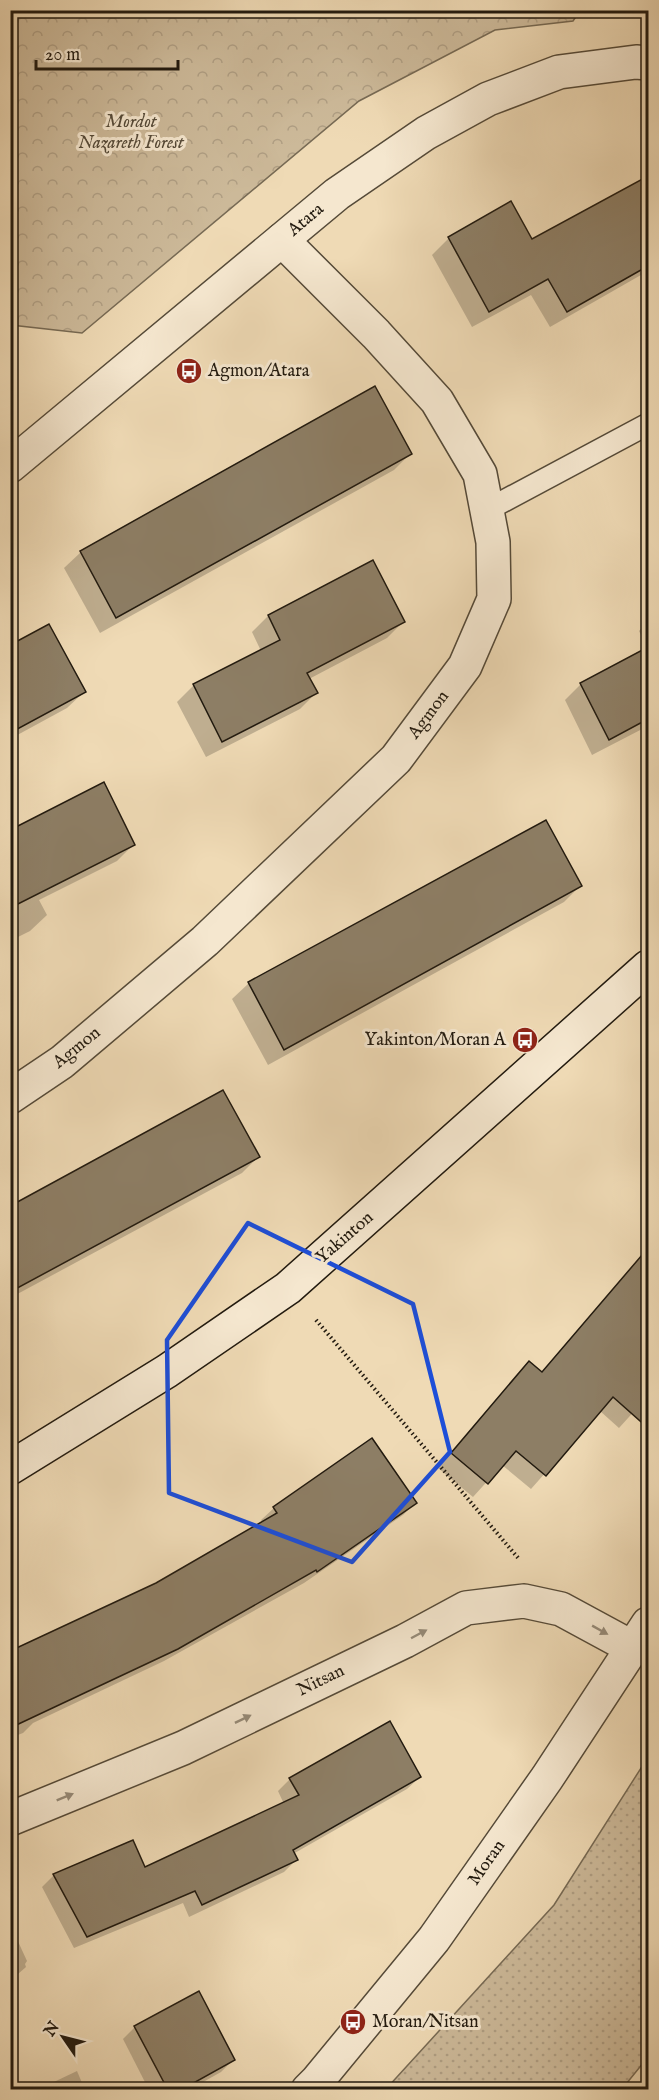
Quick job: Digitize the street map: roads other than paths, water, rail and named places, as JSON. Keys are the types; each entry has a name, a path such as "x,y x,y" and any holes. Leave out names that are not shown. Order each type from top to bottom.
{"street":[{"name":"Atara","path":"10,466 337,194 426,132 488,99 559,72 636,62 648,63"},
{"name":"Agmon","path":"10,1097 62,1062 206,941 396,759 465,666 495,599 493,542 480,474 437,401 376,334 282,240"},
{"name":"Yakinton","path":"10,1468 167,1371 288,1288 648,967"},
{"name":"Nitsan","path":"10,1819 183,1749 405,1641 466,1608 524,1601 561,1609 641,1636"},
{"name":"Moran","path":"308,2090 434,1939 547,1778 641,1636"}],"lane":[{"path":"487,510 648,424"}],"place":[{"name":"Agmon/Atara","path":"189,371"},
{"name":"Yakinton/Moran A","path":"525,1040"},
{"name":"Moran/Nitsan","path":"353,2022"}],"park label":[{"name":"Mordot Nazareth Forest","path":"131,132"}]}
